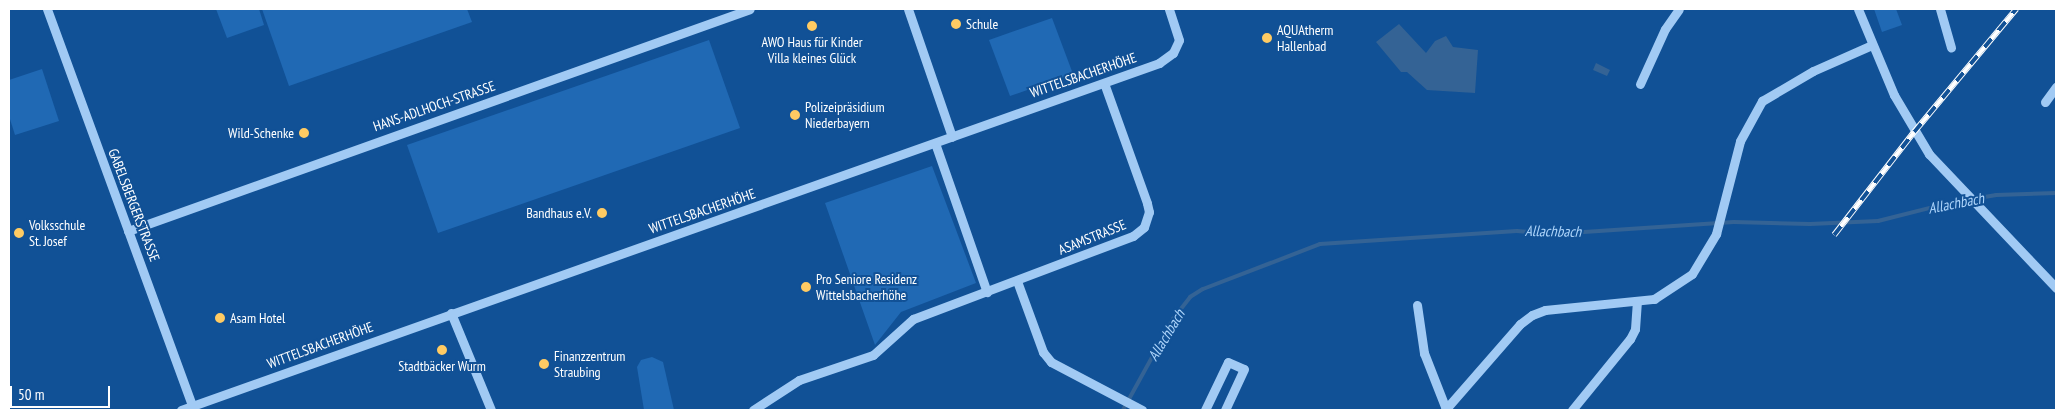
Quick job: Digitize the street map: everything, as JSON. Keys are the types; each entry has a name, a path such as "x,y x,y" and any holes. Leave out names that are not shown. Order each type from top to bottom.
{"street":[{"name":"GABELSBERGERSTRASSE","path":"47,9 193,408"},
{"name":"HANS-ADLHOCH-STRASSE","path":"128,231 750,9"},
{"path":"908,9 952,137"},
{"name":"WITTELSBACHERHÖHE","path":"181,410 193,408 451,313 1159,63 1173,53 1179,40 1169,9"},
{"path":"1640,84 1665,29 1679,9"},
{"path":"1858,9 1872,45 1906,119 1950,179 2056,288"},
{"path":"1940,9 1951,47"},
{"path":"1417,305 1424,353 1445,410 1520,324 1532,315 1545,310 1637,303 1665,294 1692,274 1716,234 1740,141 1762,101 1813,71 1872,45"},
{"name":"ASAMSTRASSE","path":"753,410 799,380 873,355 913,318 1017,281 1133,236 1148,220 1147,203 1104,83"},
{"path":"2045,102 2056,87"},
{"path":"935,143 987,292"},
{"path":"1017,281 1043,352 1051,362 1141,410"},
{"path":"1572,410 1630,339 1635,329 1637,303"},
{"path":"451,313 491,410"},
{"path":"1205,410 1228,362 1244,369 1225,410"},
{"path":"1214,392 1230,400"}],"shaded area":[{"path":"216,9 259,9 264,25 227,38"},
{"path":"262,9 467,9 472,22 289,86"},
{"path":"1874,9 1896,9 1902,25 1882,32"},
{"path":"1052,18 1073,74 1010,96 989,40"},
{"path":"1399,24 1426,53 1435,41 1446,36 1453,47 1478,50 1475,93 1427,90 1407,72 1401,72 1376,42"},
{"path":"709,40 740,128 438,233 407,145"},
{"path":"1596,63 1610,70 1607,76 1593,70"},
{"path":"42,69 59,121 15,135 9,116 9,80"},
{"path":"932,166 976,283 901,312 875,345 825,203"},
{"path":"652,357 663,362 674,410 644,410 637,367 641,360"}],"waterway":[{"name":"Allachbach","path":"1123,410 1173,319 1190,297 1203,289 1320,244 1517,231 1554,234 1734,222 1810,224 1878,221 1949,203 1996,195 2056,193"}],"railway":[{"path":"1834,235 1914,132 2016,9"}],"place":[{"name":"Schule","path":"956,24"},
{"name":"AWO Haus für Kinder Villa kleines Glück","path":"812,26"},
{"name":"AQUAtherm Hallenbad","path":"1267,38"},
{"name":"Polizeipräsidium Niederbayern","path":"795,115"},
{"name":"Wild-Schenke","path":"304,133"},
{"name":"Bandhaus e.V.","path":"602,213"},
{"name":"Volksschule St. Josef","path":"19,233"},
{"name":"Pro Seniore Residenz Wittelsbacherhöhe","path":"806,287"},
{"name":"Asam Hotel","path":"220,318"},
{"name":"Stadtbäcker Wurm","path":"442,350"},
{"name":"Finanzzentrum Straubing","path":"544,364"}]}
